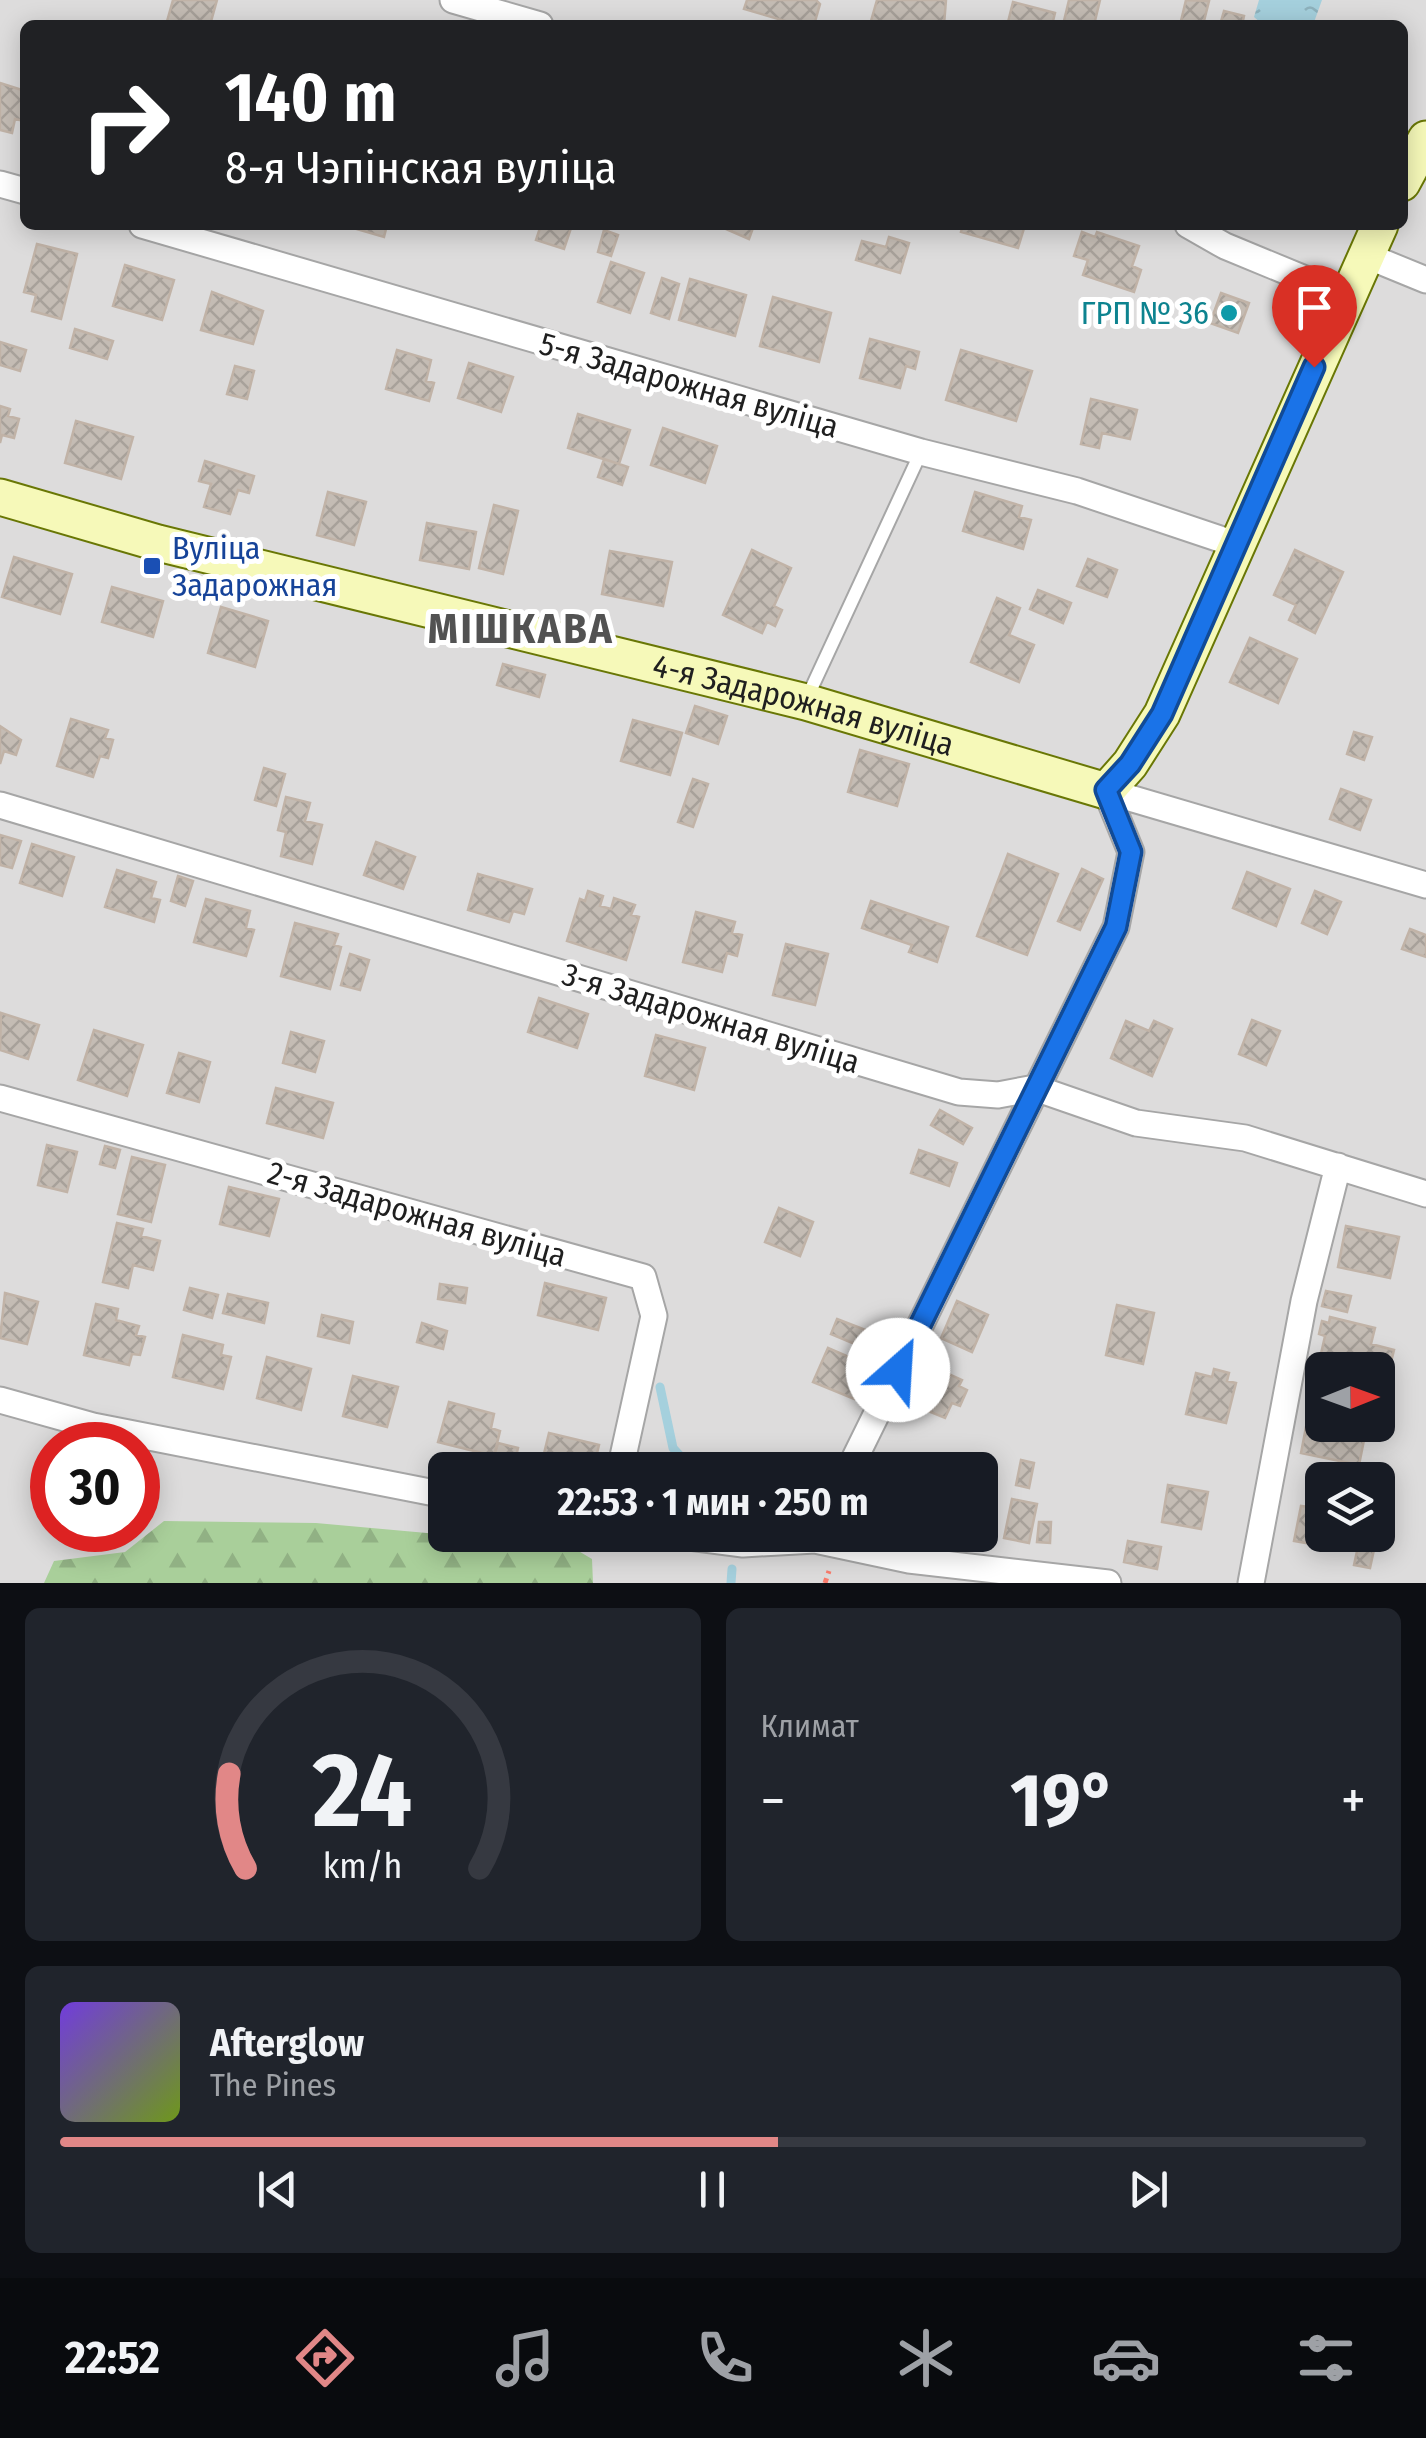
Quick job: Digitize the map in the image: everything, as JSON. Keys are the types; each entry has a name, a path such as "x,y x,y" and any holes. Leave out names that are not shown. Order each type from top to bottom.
{"main road":[{"path":"1408,172 1426,139"},
{"path":"1106,790 1130,764 1162,714 1373,240"},
{"name":"4-я Задарожная вуліца","path":"0,497 158,544 806,702 1106,790"}],"street":[{"path":"453,0 523,20"},
{"name":"5-я Задарожная вуліца","path":"159,230 921,452 1077,491 1235,544"},
{"path":"1197,230 1225,246 1346,296"},
{"path":"1373,240 1426,280"},
{"path":"858,1452 1116,927 1131,852 1106,790"},
{"name":"4-я Задарожная вуліца","path":"1106,790 1426,885"},
{"name":"3-я Задарожная вуліца","path":"0,805 959,1092 998,1094 1035,1088 1136,1123 1245,1138 1426,1194"},
{"name":"2-я Задарожная вуліца","path":"0,1098 642,1276 654,1316 624,1452"},
{"path":"1251,1583 1304,1301 1338,1166"},
{"path":"0,1400 94,1426 428,1491"},
{"path":"877,1552 910,1560 1108,1583"}],"lane":[{"path":"806,702 921,452"}],"shaded area":[{"path":"0,0 1426,0 1426,1583 0,1583"}],"green space":[{"path":"164,1521 316,1523 428,1533 428,1552 580,1552 592,1559 593,1583 44,1583 54,1561 160,1552 160,1524"}],"water":[{"path":"1259,0 1322,0 1315,20 1254,17"}],"building":[{"path":"173,0 217,0 211,20 167,20"},
{"path":"747,0 816,0 820,4 815,20 782,20 744,9"},
{"path":"877,0 946,0 944,20 871,20"},
{"path":"1069,0 1100,0 1095,20 1064,20"},
{"path":"1186,0 1209,1 1204,20 1181,20"},
{"path":"1013,2 1055,13 1053,20 1008,20"},
{"path":"1224,11 1244,16 1243,20 1221,20"},
{"path":"0,83 20,89 20,120 15,119 12,133 0,130"},
{"path":"360,230 386,230 384,237"},
{"path":"539,230 570,230 564,249 536,240"},
{"path":"604,230 618,235 611,256 598,252"},
{"path":"728,230 752,230 749,239"},
{"path":"962,230 1023,230 1018,248"},
{"path":"1082,232 1095,237 1097,232 1139,246 1132,266 1141,270 1134,292 1083,275 1088,260 1074,256"},
{"path":"889,237 909,243 900,273 856,260 862,241 886,247"},
{"path":"37,244 77,254 61,319 32,311 36,295 24,292"},
{"path":"611,262 644,273 630,313 598,302"},
{"path":"125,265 174,280 162,320 113,306"},
{"path":"662,278 679,284 669,319 651,313"},
{"path":"690,279 746,295 735,336 679,320"},
{"path":"212,292 263,311 253,344 201,330"},
{"name":"ГРП № 36","path":"1221,293 1249,303 1238,333 1210,323"},
{"path":"773,297 831,313 819,362 760,346"},
{"path":"75,329 113,341 107,359 70,348"},
{"path":"870,339 919,352 915,369 906,366 900,388 860,378"},
{"path":"0,342 26,350 20,371 0,365"},
{"path":"397,350 431,360 426,381 434,383 429,401 386,389"},
{"path":"961,350 1032,371 1016,421 946,400"},
{"path":"469,363 513,377 501,412 458,398"},
{"path":"235,366 254,371 247,399 227,394"},
{"path":"1091,399 1137,410 1130,439 1102,433 1099,448 1081,444"},
{"path":"0,406 10,409 8,416 19,419 14,438 2,435 0,443"},
{"path":"578,414 630,430 619,464 568,448"},
{"path":"76,421 133,437 121,479 65,463"},
{"path":"663,428 717,446 705,483 651,465"},
{"path":"604,459 628,467 622,485 598,477"},
{"path":"205,461 254,476 249,493 238,490 230,514 204,507 211,484 199,481"},
{"path":"328,492 366,502 354,545 317,535"},
{"path":"975,492 1022,506 1019,517 1031,520 1023,549 963,531"},
{"path":"494,505 518,511 503,574 479,568"},
{"path":"427,523 476,532 469,569 420,560"},
{"path":"752,550 791,568 774,606 782,610 775,626 767,622 762,633 723,615"},
{"path":"1295,550 1343,572 1315,633 1289,620 1296,605 1274,595"},
{"path":"610,551 672,562 663,606 602,594"},
{"path":"14,557 72,574 60,614 2,597"},
{"path":"1088,559 1117,570 1107,597 1077,586"},
{"path":"112,587 163,601 153,637 102,622"},
{"path":"1038,590 1071,603 1063,623 1030,609"},
{"path":"997,598 1020,608 1009,635 1034,645 1019,682 971,662"},
{"path":"221,607 268,621 255,667 208,653"},
{"path":"1250,638 1297,659 1278,703 1230,682"},
{"path":"503,664 545,675 539,697 497,685"},
{"path":"695,706 727,716 718,744 686,733"},
{"path":"71,719 108,730 105,738 113,740 108,758 100,756 93,777 57,766"},
{"path":"633,720 682,733 670,775 621,761"},
{"path":"0,726 21,740 16,755 4,751 0,764"},
{"path":"1354,732 1372,737 1364,760 1347,754"},
{"path":"860,750 909,764 897,806 848,792"},
{"path":"264,768 285,774 276,806 255,800"},
{"path":"693,779 708,784 693,827 678,822"},
{"path":"1341,789 1371,800 1360,830 1330,819"},
{"path":"286,797 310,803 305,821 322,825 312,864 281,856 286,832 278,830"},
{"path":"0,835 21,841 12,868 0,865"},
{"path":"376,842 415,857 403,889 364,875"},
{"path":"32,844 74,857 62,896 20,883"},
{"path":"1008,854 1058,874 1027,955 977,936"},
{"path":"1082,869 1103,879 1080,930 1058,921"},
{"path":"117,870 156,882 151,898 160,900 154,922 105,907"},
{"path":"1247,872 1290,889 1276,926 1233,908"},
{"path":"478,874 532,889 524,914 513,911 509,922 468,910"},
{"path":"178,876 193,881 185,906 171,901"},
{"path":"588,891 603,896 600,906 611,909 614,898 635,905 631,915 639,917 626,960 567,941 580,899 585,901"},
{"path":"1315,891 1341,902 1327,934 1302,923"},
{"path":"206,899 250,911 246,928 254,930 246,956 194,942"},
{"path":"871,901 948,927 937,962 909,952 912,945 862,928"},
{"path":"696,912 735,922 732,933 742,935 737,956 727,953 722,972 683,962"},
{"path":"295,923 338,934 334,945 341,947 330,989 281,976"},
{"path":"1410,929 1426,935 1426,957 1402,949"},
{"path":"786,944 828,954 815,1005 773,995"},
{"path":"350,954 369,960 360,990 341,985"},
{"path":"539,998 588,1014 577,1048 528,1032"},
{"path":"1,1013 39,1025 28,1059 0,1050"},
{"path":"1252,1020 1280,1031 1266,1065 1239,1054"},
{"path":"1126,1021 1149,1031 1154,1021 1172,1029 1152,1076 1111,1058"},
{"path":"94,1030 143,1045 127,1096 78,1080"},
{"path":"291,1032 324,1041 315,1072 283,1063"},
{"path":"656,1035 705,1048 694,1090 645,1076"},
{"path":"179,1053 210,1062 199,1102 167,1093"},
{"path":"276,1088 333,1103 323,1138 267,1123"},
{"path":"940,1110 972,1128 963,1144 931,1125"},
{"path":"47,1145 77,1152 67,1192 38,1185"},
{"path":"105,1146 120,1150 115,1168 100,1164"},
{"path":"919,1150 957,1163 949,1186 911,1173"},
{"path":"132,1157 165,1165 151,1222 118,1214"},
{"path":"229,1187 279,1199 269,1236 220,1224"},
{"path":"779,1208 813,1222 800,1256 765,1242"},
{"path":"117,1223 143,1229 141,1236 160,1241 153,1270 133,1265 128,1288 103,1282"},
{"path":"1346,1226 1399,1237 1390,1278 1338,1267"},
{"path":"545,1283 606,1298 598,1330 538,1315"},
{"path":"440,1284 467,1288 465,1303 438,1299"},
{"path":"190,1288 218,1295 212,1318 184,1310"},
{"path":"1326,1291 1351,1296 1347,1312 1322,1306"},
{"path":"5,1293 38,1302 27,1344 0,1338"},
{"path":"228,1294 268,1303 264,1323 223,1313"},
{"path":"957,1301 988,1315 972,1352 941,1338"},
{"path":"96,1304 118,1309 116,1320 139,1326 136,1335 145,1337 140,1355 132,1354 129,1365 84,1355"},
{"path":"1117,1305 1154,1313 1143,1364 1106,1355"},
{"path":"322,1315 353,1322 349,1343 318,1336"},
{"path":"1330,1317 1375,1328 1371,1344 1394,1352 1321,1352 1325,1336 1319,1334 1322,1321 1329,1323"},
{"path":"837,1319 881,1336 874,1352 831,1334"},
{"path":"422,1323 447,1331 443,1349 417,1342"},
{"path":"183,1335 223,1345 221,1355 231,1357 223,1389 173,1377"},
{"path":"828,1348 851,1358 855,1350 872,1358 854,1399 813,1382"},
{"path":"267,1357 311,1369 301,1410 257,1398"},
{"path":"933,1367 962,1380 959,1386 967,1390 960,1406 952,1403 945,1418 916,1406"},
{"path":"1214,1369 1229,1373 1227,1381 1236,1383 1226,1423 1186,1414 1196,1373 1212,1377"},
{"path":"353,1376 398,1387 387,1427 343,1416"},
{"path":"449,1402 494,1414 491,1428 500,1431 495,1452 438,1442"},
{"path":"1305,1432 1305,1442 1364,1442 1360,1462 1301,1453"},
{"path":"549,1433 599,1445 597,1452 544,1452"},
{"path":"498,1443 518,1448 517,1452 495,1452"},
{"path":"1021,1460 1034,1463 1029,1488 1016,1485"},
{"path":"1168,1485 1208,1492 1201,1529 1162,1522"},
{"path":"1012,1499 1037,1504 1029,1543 1004,1538"},
{"path":"1301,1506 1305,1507 1305,1543 1294,1541"},
{"path":"1039,1522 1051,1522 1050,1543 1037,1542"},
{"path":"1128,1541 1161,1547 1157,1569 1124,1562"},
{"path":"1357,1552 1373,1552 1370,1568 1354,1565"}],"waterway":[{"path":"660,1387 677,1452"},
{"path":"731,1583 732,1569"}],"place":[{"name":"ГРП № 36","path":"1229,313"},
{"name":"Вуліца Задарожная","path":"152,566"}],"district":[{"name":"МІШКАВА","path":"521,628"}],"route":[{"path":"898,1370 1116,927 1131,852 1106,790 1130,764 1162,714 1314,367"}]}
